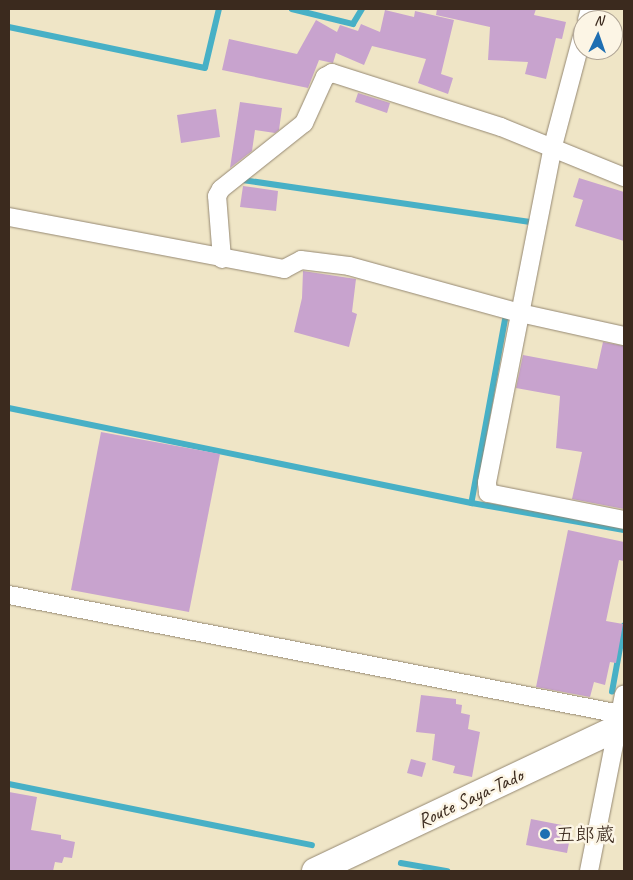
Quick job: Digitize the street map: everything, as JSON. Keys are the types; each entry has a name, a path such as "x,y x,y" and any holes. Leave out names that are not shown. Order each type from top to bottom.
{"main road":[{"name":"Route Saya-Tado","path":"315,871 621,722"}],"street":[{"path":"576,60 553,146 487,482 488,493 624,520"},
{"path":"222,259 217,196 221,189 304,123 325,77 332,73 553,146 624,177"},
{"path":"9,217 222,259 284,269 301,260 349,266 520,313 624,336"},
{"path":"9,595 621,722"},
{"path":"589,871 621,722 624,694"}],"building":[{"path":"437,9 536,9 534,15 566,22 562,39 556,38 546,79 525,74 528,62 488,60 490,27 436,15"},
{"path":"385,10 414,17 415,11 454,20 441,74 453,78 448,94 418,83 426,59 372,46 364,65 336,53 333,63 319,60 308,88 222,70 229,39 297,54 316,20 337,32 340,25 358,31 361,24 380,32"},
{"path":"358,93 390,103 387,113 355,102"},
{"path":"240,102 282,108 279,130 275,133 255,130 252,151 230,168"},
{"path":"216,109 220,137 181,143 177,115"},
{"path":"579,178 624,192 624,241 575,226 583,200 573,197"},
{"path":"243,186 278,191 276,211 240,207"},
{"path":"303,271 356,279 352,312 357,314 349,347 294,332 302,298"},
{"path":"603,342 624,346 624,509 572,499 582,452 556,448 560,396 516,388 523,355 597,369"},
{"path":"101,432 220,454 189,612 71,590"},
{"path":"568,530 624,542 624,561 619,560 606,621 623,624 616,663 610,662 605,685 594,682 590,697 536,687"},
{"path":"421,695 456,699 456,704 462,705 461,713 470,715 468,729 480,732 472,777 453,773 455,766 432,760 435,734 416,732"},
{"path":"411,759 426,763 422,777 407,773"},
{"path":"9,792 37,797 31,830 61,835 61,839 75,842 72,858 64,857 62,863 55,862 53,871 9,871"},
{"path":"531,819 572,827 567,853 526,845"}],"waterway":[{"path":"9,27 205,68 219,9"},
{"path":"292,9 353,24 362,9"},
{"path":"243,180 530,222"},
{"path":"506,317 472,503 624,530"},
{"path":"9,408 472,503"},
{"path":"612,692 624,626"},
{"path":"9,784 312,845"},
{"path":"401,863 447,871"}],"place":[{"name":"五郎蔵","path":"545,834"}]}
